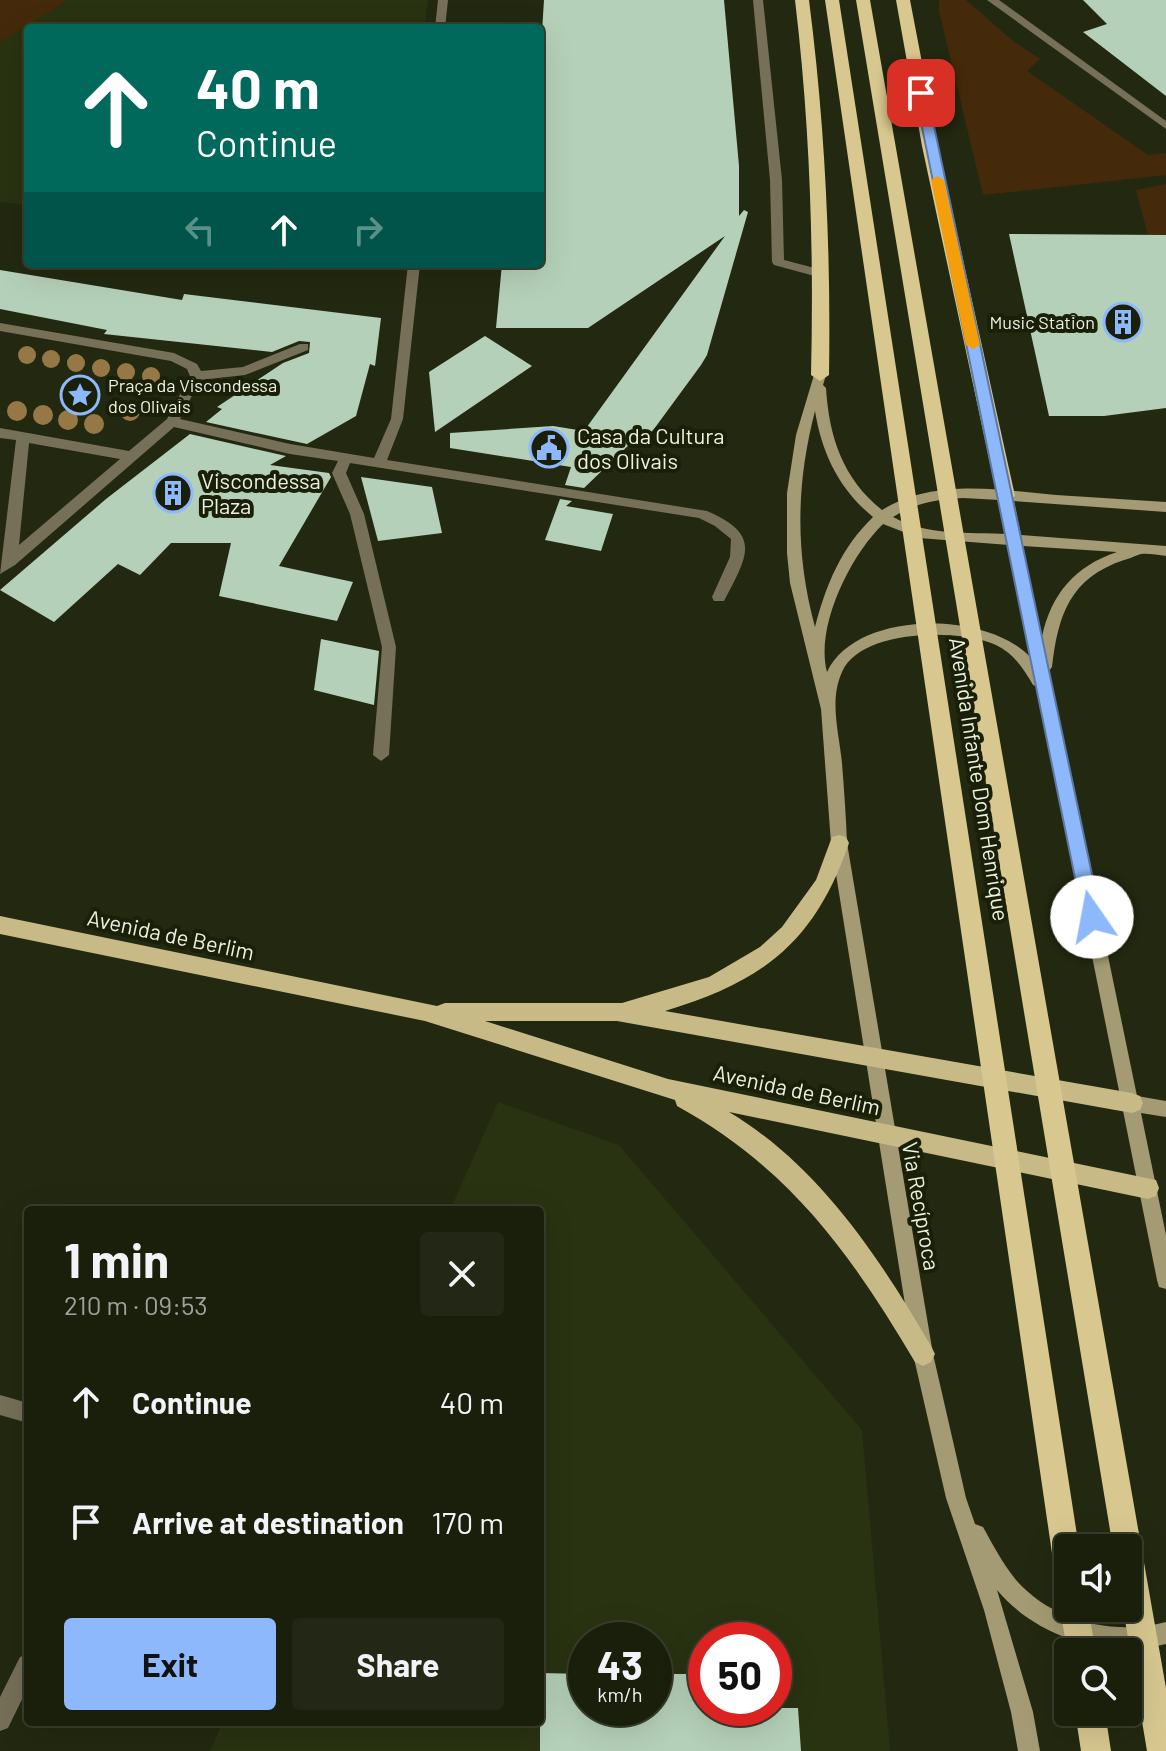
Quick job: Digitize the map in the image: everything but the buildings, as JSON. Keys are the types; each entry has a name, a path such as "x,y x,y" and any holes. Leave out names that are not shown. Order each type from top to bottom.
{"highway":[{"path":"802,0 815,104 822,274 820,375"},
{"name":"Avenida Infante Dom Henrique","path":"832,0 1063,1534"},
{"name":"Avenida Infante Dom Henrique","path":"863,0 1125,1534"},
{"path":"903,0 933,161 1006,496"},
{"name":"Avenida Infante Dom Henrique","path":"1140,1622 1162,1751"},
{"path":"1092,1726 1096,1751"}],"main road":[{"path":"820,375 823,435 833,461 863,501 902,528 927,533 1166,551"},
{"name":"Via Recíproca","path":"820,375 805,415 795,460 791,530 803,612 827,707 836,774 839,843 923,1354 956,1498 994,1610 1022,1712 1029,1751"},
{"path":"816,658 823,613 833,583 849,552 901,506 923,498 961,494 1166,507"},
{"path":"1006,496 1046,701 1132,1103 1157,1190 1166,1280"},
{"path":"1046,701 1045,666 1049,636 1057,608 1066,591 1079,576 1114,558 1166,551"},
{"path":"827,707 833,672 842,659 871,641 926,630 977,633 1000,641 1027,662 1046,701"},
{"path":"617,1012 662,1004 707,989 748,969 771,951 801,919 824,885 839,843"},
{"name":"Avenida de Berlim","path":"0,925 425,1012 668,1089 1157,1190"},
{"name":"Avenida de Berlim","path":"425,1012 617,1012 1166,1109"},
{"path":"668,1089 739,1130 794,1178 858,1252 893,1302 923,1354"},
{"path":"956,1498 996,1570 1017,1596 1052,1620 1117,1639 1149,1638 1166,1633"}],"street":[{"path":"440,24 443,0"},
{"path":"758,0 776,180 778,262 822,274"},
{"path":"992,0 1166,126"},
{"path":"379,462 397,419 414,268"},
{"path":"0,327 174,357 193,367 196,376 172,422 5,565"},
{"path":"196,376 245,371 304,347"},
{"path":"172,422 290,449 666,506 719,521 735,531 740,550 719,597"},
{"path":"0,433 132,456"},
{"path":"5,565 23,436"},
{"path":"346,457 339,473 357,514 389,647 381,755"},
{"path":"0,1405 24,1412"},
{"path":"0,1720 24,1673"}],"shaded area":[{"path":"0,0 428,0 425,24 24,24 24,205 0,202"},
{"path":"0,0 68,0 29,24 24,24 24,27 0,42"},
{"path":"939,0 966,0 1013,41 1040,59 1027,71 1148,155 1166,153 1166,175 983,195 939,11"},
{"path":"1166,184 1166,235 1148,235 1136,190"},
{"path":"498,1102 619,1145 862,1430 890,1751 210,1751 221,1726 544,1726 544,1206 452,1206"}],"slow traffic":[{"path":"937,180 973,345"}],"place":[{"name":"Music Station","path":"1123,322"},
{"name":"Praça da Viscondessa dos Olivais","path":"80,395"},
{"name":"Casa da Cultura dos Olivais","path":"549,448"},
{"name":"Viscondessa Plaza","path":"173,493"}],"route":[{"path":"921,93 1092,917"}]}
